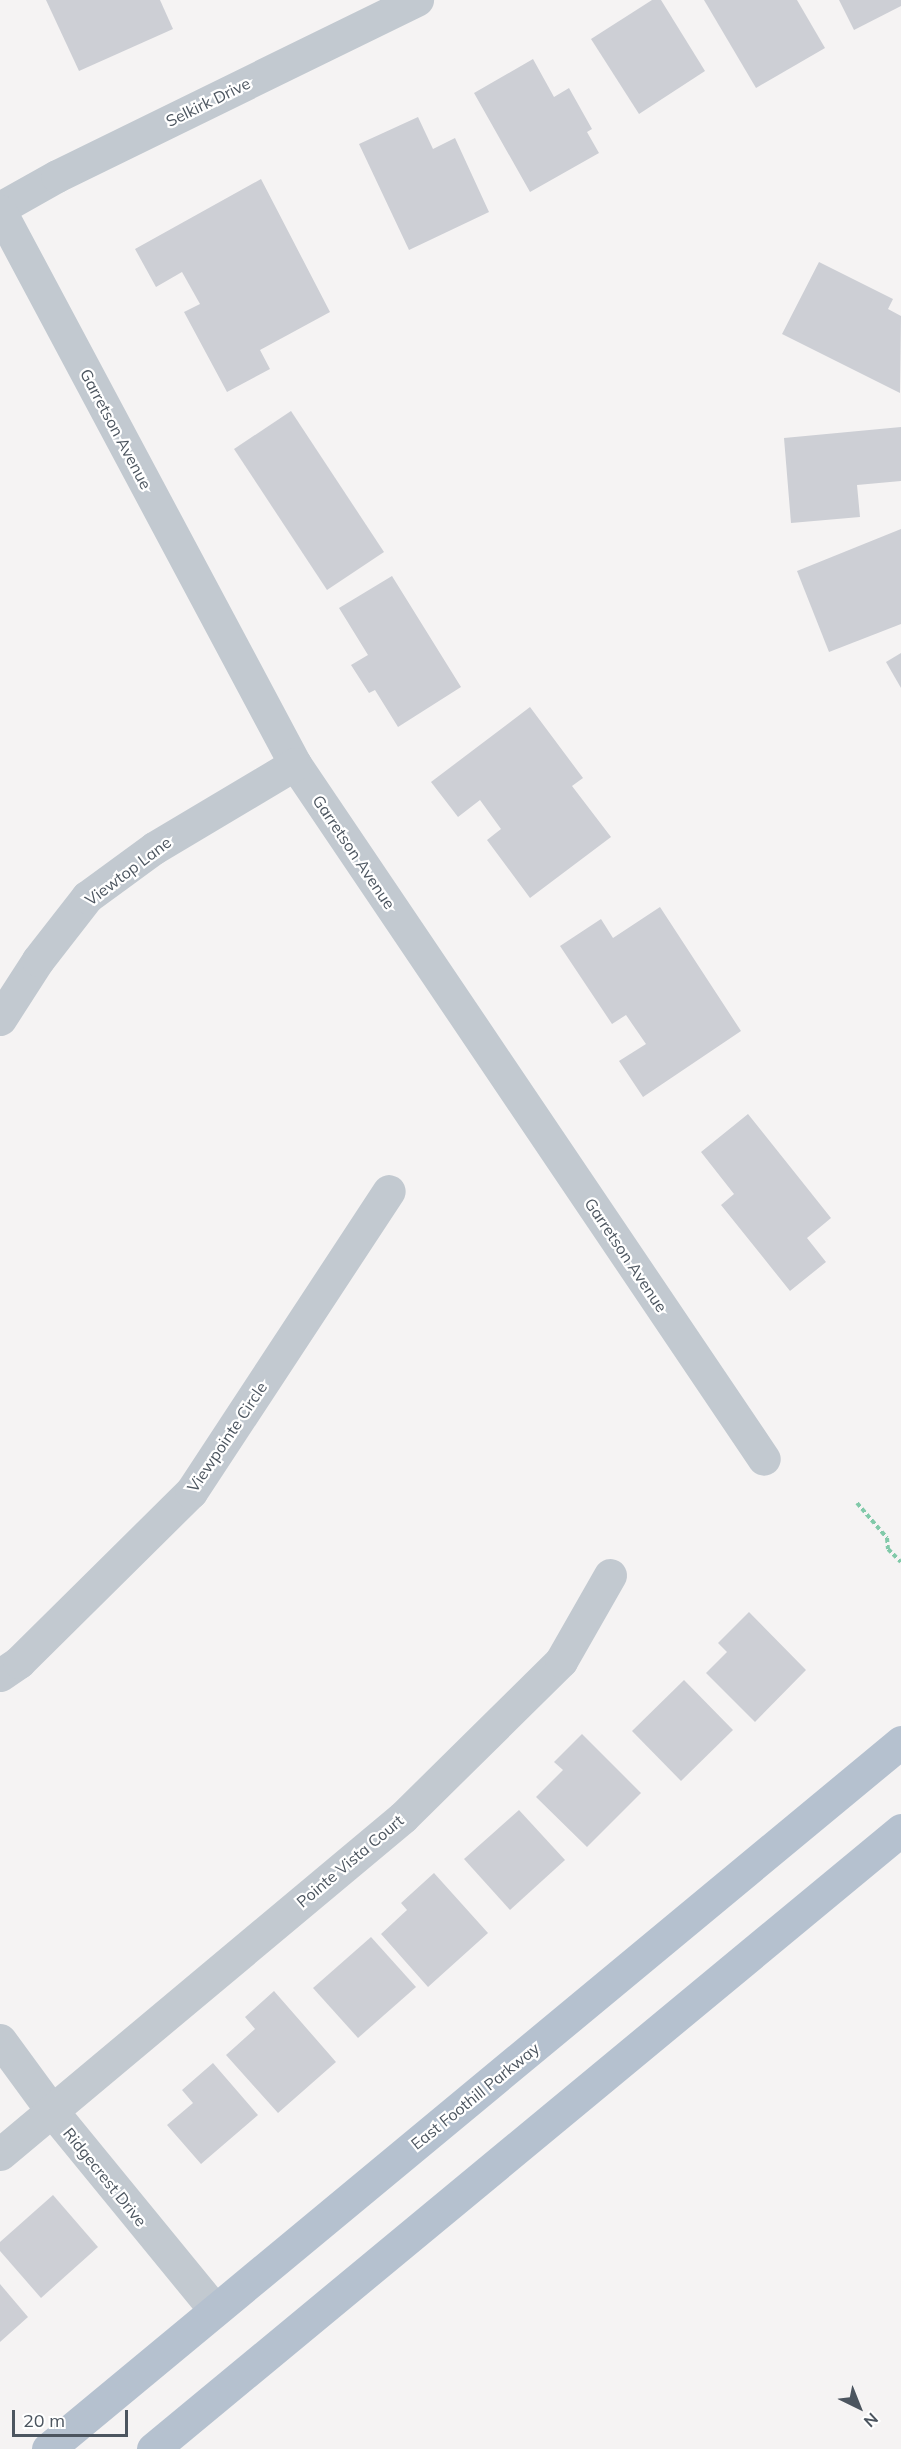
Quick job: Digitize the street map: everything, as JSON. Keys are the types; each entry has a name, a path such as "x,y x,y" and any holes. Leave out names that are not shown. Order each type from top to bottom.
{"main road":[{"name":"East Foothill Parkway","path":"48,2449 901,1742"},
{"path":"153,2449 901,1830"}],"street":[{"name":"Selkirk Drive","path":"0,209 68,171 417,0"},
{"name":"Garretson Avenue","path":"0,209 295,764 764,1459"},
{"name":"Viewtop Lane","path":"0,1019 38,960 87,897 154,848 295,764"},
{"name":"Viewpointe Circle","path":"0,1675 19,1662 191,1492 389,1191"},
{"name":"Pointe Vista Court","path":"0,2154 403,1816 561,1661 610,1575"},
{"name":"Ridgecrest Drive","path":"0,2040 52,2111 215,2310"}],"path":[{"path":"858,1503 887,1538 888,1549 901,1562"}],"building":[{"path":"46,0 160,0 173,29 79,71"},
{"path":"652,0 661,0 705,71 639,114 591,39"},
{"path":"704,0 797,0 825,48 756,88"},
{"path":"839,0 901,0 901,6 854,30"},
{"path":"533,59 554,97 569,88 592,129 587,132 599,153 530,192 474,93"},
{"path":"418,117 433,149 455,138 489,212 409,250 359,144"},
{"path":"261,179 330,312 260,350 270,369 227,392 184,312 200,304 182,272 156,287 135,249"},
{"path":"819,262 893,299 888,309 901,316 900,393 782,334"},
{"path":"291,411 384,552 327,590 234,449"},
{"path":"901,427 901,481 857,485 860,517 791,523 784,438"},
{"path":"901,529 901,624 829,652 797,571"},
{"path":"392,576 461,687 398,727 375,690 369,693 351,665 368,655 339,608"},
{"path":"901,653 901,688 886,662"},
{"path":"530,707 583,778 572,786 611,837 530,898 487,840 501,829 480,800 458,817 431,782"},
{"path":"660,907 741,1031 643,1097 619,1061 646,1044 626,1015 612,1024 560,946 601,919 613,938"},
{"path":"748,1114 831,1218 807,1238 826,1262 790,1291 721,1205 734,1194 701,1152"},
{"path":"749,1612 806,1670 755,1722 706,1673 727,1652 718,1643"},
{"path":"684,1680 733,1730 681,1781 632,1731"},
{"path":"582,1734 641,1793 587,1847 536,1797 563,1770 554,1762"},
{"path":"519,1810 565,1860 510,1910 464,1859"},
{"path":"434,1873 488,1933 428,1987 381,1934 407,1910 401,1903"},
{"path":"371,1937 416,1987 358,2038 313,1988"},
{"path":"274,1991 336,2062 278,2113 226,2055 255,2029 245,2017"},
{"path":"213,2063 258,2115 201,2164 167,2125 193,2103 182,2090"},
{"path":"53,2195 98,2247 41,2298 0,2251 0,2242"},
{"path":"0,2284 28,2317 0,2342"}]}
